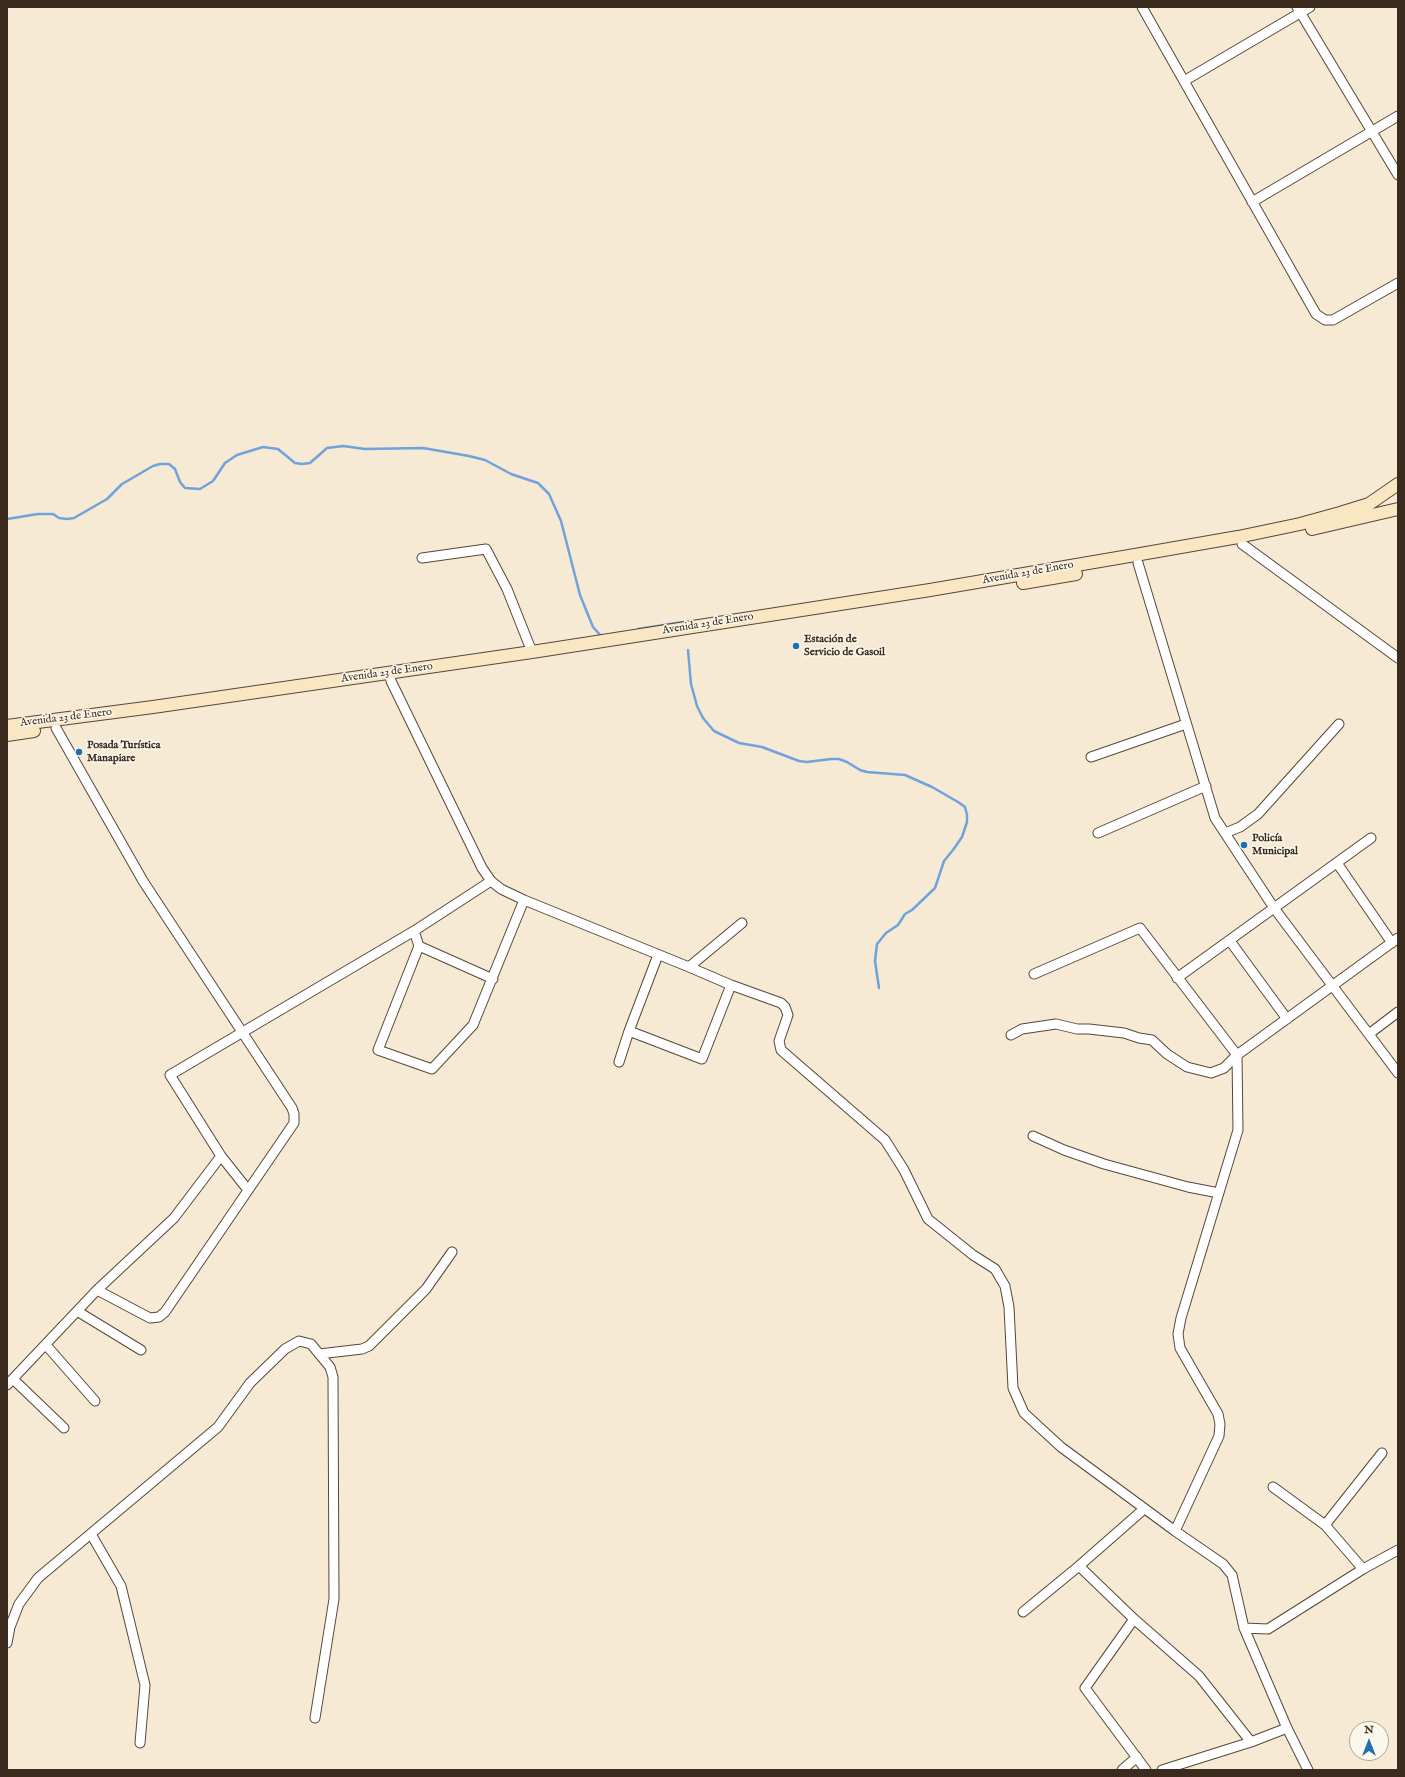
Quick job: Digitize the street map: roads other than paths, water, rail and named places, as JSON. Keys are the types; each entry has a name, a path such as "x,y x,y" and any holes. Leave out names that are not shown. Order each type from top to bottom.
{"main road":[{"name":"Avenida 23 de Enero","path":"7,726 390,677 532,652 930,590 1238,537 1300,524 1357,508 1369,504 1398,484"},
{"name":"Avenida 23 de Enero","path":"7,735 390,677 802,618 1138,563 1242,544 1398,510"}],"street":[{"path":"1142,7 1316,314 1322,319 1333,320 1398,283"},
{"path":"1184,82 1298,10 1310,7"},
{"path":"1298,10 1398,175"},
{"path":"1252,202 1398,116"},
{"path":"1242,544 1398,658"},
{"path":"422,558 486,549 507,589 532,652"},
{"path":"1138,563 1215,818 1274,908 1398,1073"},
{"path":"390,677 482,868 491,881 501,889 524,900 658,955 689,966 731,985 781,1003 785,1007 788,1015 779,1041 781,1050 885,1140 904,1170 928,1219 973,1256 995,1269 1005,1286 1009,1307 1013,1388 1024,1414 1061,1447 1175,1532 1223,1564 1232,1575 1244,1628 1287,1728 1308,1770"},
{"path":"1091,757 1186,724"},
{"path":"1224,833 1240,826 1258,814 1339,724"},
{"path":"56,728 143,881 292,1108 294,1114 294,1123 165,1312 158,1317 150,1318 97,1290"},
{"path":"1098,833 1206,786"},
{"path":"1177,978 1371,838"},
{"path":"1012,1035 1022,1029 1056,1024 1077,1029 1124,1033 1138,1038 1152,1040 1167,1054 1187,1067 1210,1073 1224,1068 1237,1055 1395,940 1337,863"},
{"path":"248,1190 221,1156 170,1075 242,1031 414,931 491,881"},
{"path":"414,931 419,946 378,1050 432,1070 473,1025 524,900"},
{"path":"689,966 742,923"},
{"path":"1034,974 1140,928 1237,1055 1238,1130 1181,1318 1178,1334 1180,1348 1218,1414 1220,1424 1219,1436 1175,1532"},
{"path":"1230,941 1287,1019"},
{"path":"419,946 493,979"},
{"path":"619,1062 629,1031 658,955"},
{"path":"629,1031 702,1059 731,985"},
{"path":"1369,1034 1398,1012"},
{"path":"1033,1136 1064,1150 1104,1164 1188,1187 1219,1192"},
{"path":"64,1428 10,1382 97,1290 174,1218 221,1156"},
{"path":"318,1354 362,1349 369,1346 426,1289 452,1252"},
{"path":"76,1311 141,1350"},
{"path":"7,1643 10,1628 19,1604 38,1578 218,1427 250,1383 285,1349 299,1342 311,1344 330,1367 332,1377 334,1600 315,1718"},
{"path":"46,1345 95,1401"},
{"path":"1325,1525 1382,1453"},
{"path":"1273,1487 1325,1525 1363,1569"},
{"path":"1023,1612 1079,1566 1144,1509"},
{"path":"91,1534 121,1586 145,1685 140,1743"},
{"path":"1244,1628 1268,1628 1363,1569 1398,1550"},
{"path":"1079,1566 1134,1619 1199,1676 1251,1742"},
{"path":"1134,1619 1084,1688 1146,1770"},
{"path":"1162,1770 1251,1742 1287,1728"},
{"path":"1122,1770 1137,1757"}],"waterway":[{"path":"7,519 38,514 53,514 59,518 67,519 74,518 107,499 122,484 153,466 160,464 169,464 175,469 180,482 185,488 200,489 213,481 225,463 237,455 263,447 278,449 295,463 302,464 310,463 327,448 343,446 365,449 423,448 469,456 485,460 511,474 538,483 549,494 561,521 580,595 593,627 601,636"},
{"path":"638,629 683,623"},
{"path":"688,650 691,684 697,706 703,718 714,731 739,743 762,747 799,761 807,762 839,759 867,772 905,775 932,787 965,807 967,822 962,837 944,861 935,888 912,910 905,914 898,925 886,933 877,944 875,961 879,988"}],"place":[{"name":"Estación de Servicio de Gasoil","path":"796,646"},
{"name":"Posada Turística Manapiare","path":"79,752"},
{"name":"Policía Municipal","path":"1244,845"}]}
